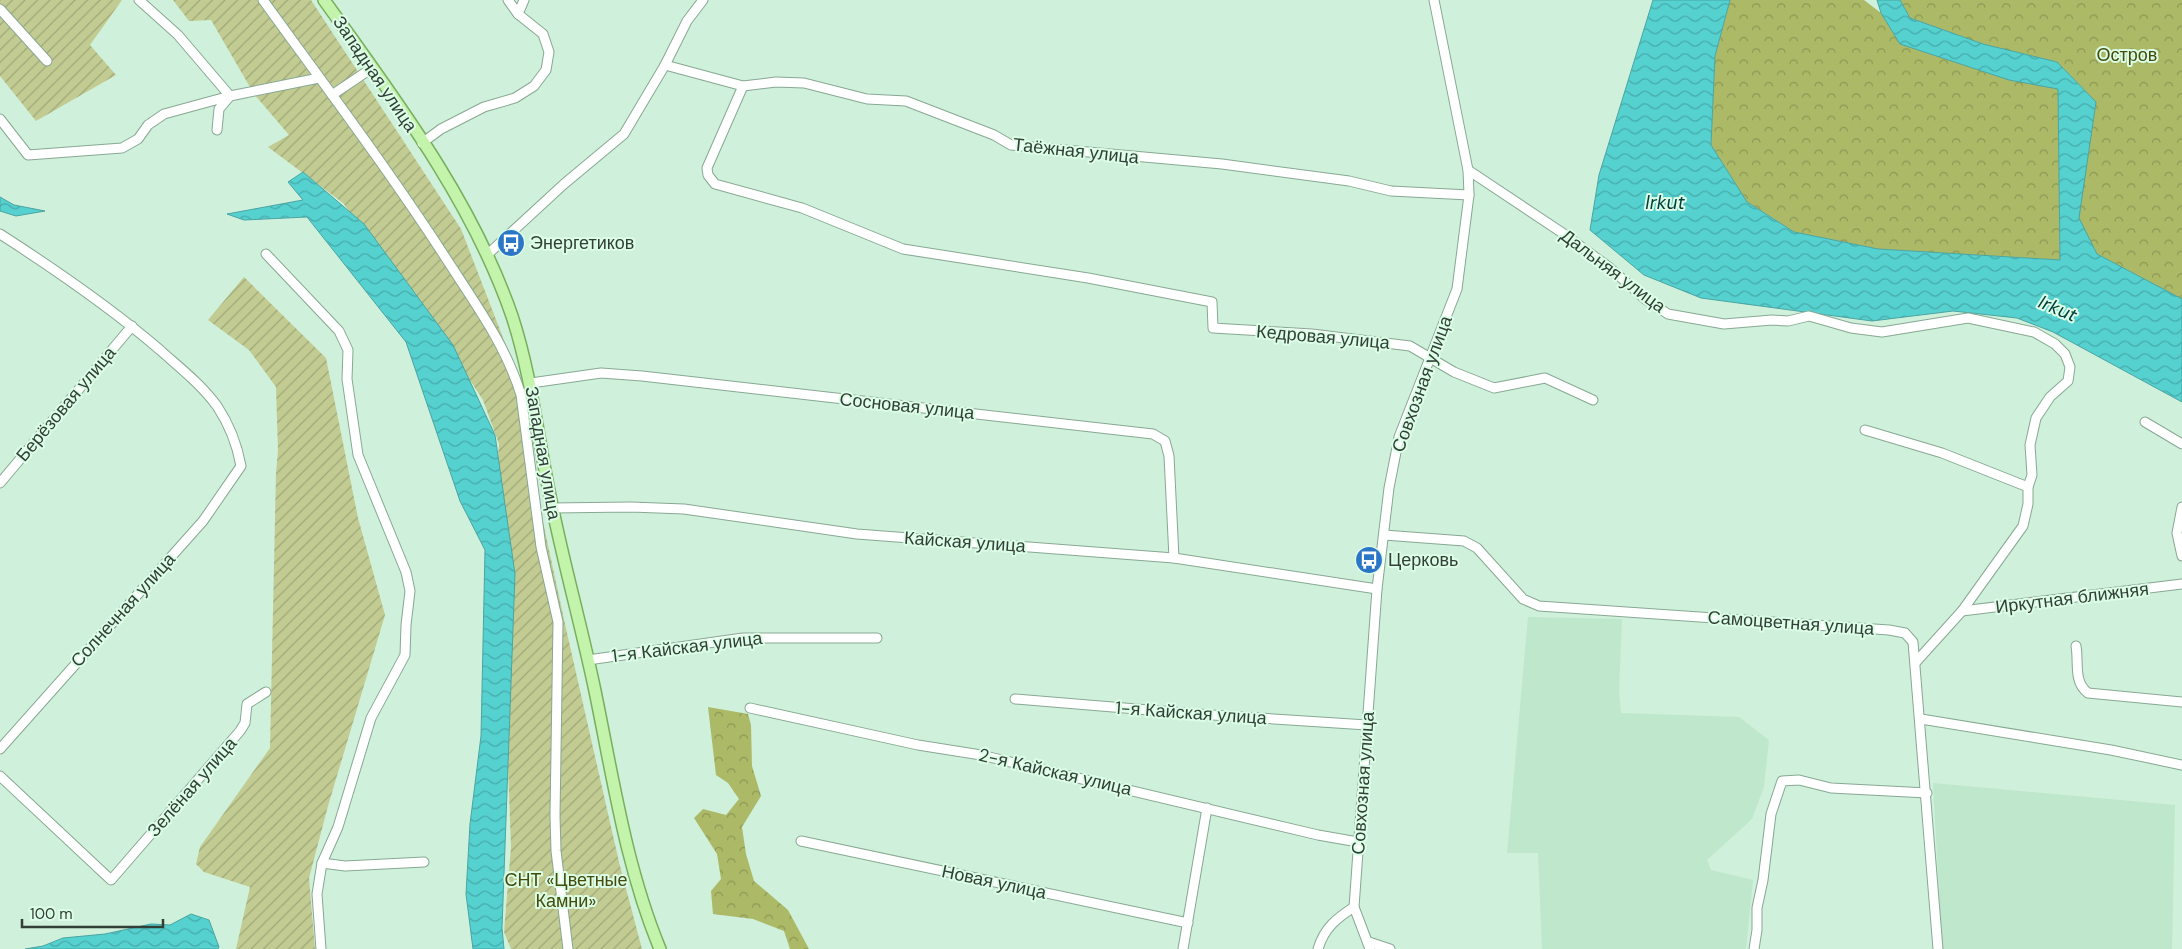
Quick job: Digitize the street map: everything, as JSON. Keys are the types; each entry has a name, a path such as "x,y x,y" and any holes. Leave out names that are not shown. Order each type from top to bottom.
{"main road":[{"name":"Западная улица","path":"324,0 372,68 466,213 488,254 512,316 531,383 552,508 588,660 633,873 660,949"}],"street":[{"path":"140,0 178,35 230,96"},
{"path":"263,0 426,228 489,325 508,358 522,396 542,547 558,622 556,851 568,949"},
{"path":"422,143 441,129 484,108 515,98 534,86 546,70 550,52 543,34 518,14 508,0"},
{"path":"518,14 524,0"},
{"path":"488,254 564,184 624,134 665,66 687,21 703,0"},
{"name":"Совхозная улица","path":"1369,946 1354,907 1377,589 1389,488 1399,437 1429,356 1457,289 1469,195 1468,170 1434,0"},
{"path":"0,9 47,61"},
{"name":"Таёжная улица","path":"665,66 743,86 776,82 804,84 867,99 906,100 994,135 1011,145 1222,164 1349,181 1392,191 1469,195"},
{"path":"332,95 372,68"},
{"path":"0,119 28,154 122,148 138,139 148,125 164,114 230,96 319,78"},
{"name":"Кедровая улица","path":"743,86 707,168 708,176 715,184 802,208 903,248 1088,278 1212,302 1213,328 1312,334 1410,346 1454,372 1494,388 1545,378 1592,400"},
{"path":"217,130 219,109 230,96"},
{"name":"Дальняя улица","path":"1468,170 1561,232 1610,268 1644,299 1668,314 1724,324 1772,320 1788,321 1809,316 1851,328 1882,332 1968,318 2034,332 2055,344 2065,354 2070,367 2068,381 2050,397 2036,418 2030,445 2032,475 2028,487 2028,504 2023,526 1962,611 1915,663"},
{"path":"0,234 72,281 132,326"},
{"path":"266,254 339,331 348,350 347,379 358,455 406,572 410,591 405,655 371,718 338,827 322,863 317,894 321,949"},
{"name":"Солнечная улица","path":"0,749 203,521 241,466 238,448 218,408 202,387 132,326"},
{"name":"Берёзовая улица","path":"0,483 132,326"},
{"name":"Сосновая улица","path":"531,383 601,374 642,376 1153,434 1165,441 1169,456 1174,558"},
{"path":"2145,422 2182,444"},
{"path":"1865,430 1942,454 2028,487"},
{"name":"Кайская улица","path":"552,508 631,507 684,509 857,534 1174,558 1377,589"},
{"path":"2182,507 2177,533 2182,556"},
{"name":"Самоцветная улица","path":"1384,535 1464,541 1477,548 1523,599 1539,606 1889,630 1905,633 1913,642 1921,719 1938,949"},
{"name":"Иркутная ближняя","path":"1962,611 2182,584"},
{"name":"1-я Кайская улица","path":"588,660 743,638 877,638"},
{"path":"2076,646 2077,672 2081,688 2088,693 2182,702"},
{"name":"Зелёная улица","path":"0,776 110,880 240,731 245,723 247,704 266,692"},
{"name":"1-я Кайская улица","path":"1015,699 1197,714 1367,725"},
{"name":"2-я Кайская улица","path":"750,708 918,745 981,755 1318,836 1358,842"},
{"path":"1921,719 2102,748 2182,765"},
{"path":"1754,949 1757,908 1763,880 1771,814 1782,781 1799,780 1831,788 1927,793"},
{"path":"1183,949 1207,808"},
{"name":"Новая улица","path":"801,841 1188,923"},
{"path":"322,863 345,866 424,862"},
{"path":"1318,949 1322,936 1337,918 1354,907"},
{"path":"1369,946 1390,949"}],"shaded area":[{"path":"1528,617 1622,619 1619,692 1621,713 1739,717 1769,740 1764,787 1752,819 1707,860 1711,870 1753,880 1746,949 1542,949 1538,853 1507,853"},
{"path":"1933,783 2175,805 2172,949 1942,949"}],"green space":[{"path":"0,0 122,0 90,45 116,75 36,121 0,76"},
{"name":"СНТ «Цветные Камни»","path":"173,0 311,0 461,229 519,379 537,494 619,862 642,949 511,949 504,932 511,847 497,470 499,444 483,400 413,294 343,203 268,147 289,135 254,94 211,20 189,21"},
{"path":"1730,0 1864,0 1881,13 1900,44 2009,80 2058,88 2060,260 1878,249 1794,232 1747,202 1711,145 1715,56"},
{"name":"Остров","path":"1900,0 2182,0 2182,299 2097,254 2078,218 2096,102 2057,62 1983,44 1910,18"},
{"path":"244,277 326,358 358,518 385,615 328,806 309,878 315,949 236,949 250,887 204,872 196,864 200,847 270,748 278,451 276,387 249,350 208,320"},
{"path":"708,707 748,714 751,725 752,766 761,796 742,827 746,854 754,881 788,910 809,949 790,949 784,931 753,919 713,914 711,891 721,879 717,854 694,818 703,809 726,815 739,799 728,783 716,775"}],"water":[{"name":"Irkut","path":"1653,0 1730,0 1715,56 1711,145 1747,202 1794,232 1878,249 2060,260 2058,89 2009,80 1900,44 1881,13 1877,0 1900,0 1910,18 1983,44 2057,62 2096,102 2079,218 2097,254 2182,299 2182,402 2053,332 2017,318 1953,311 1872,321 1701,298 1644,275 1590,230 1599,175"},
{"path":"303,172 364,224 453,345 495,435 515,574 502,928 504,949 473,949 466,894 470,824 481,736 485,550 460,501 406,342 307,217 244,220 227,214 303,200 288,182"},
{"path":"0,197 14,205 45,211 16,216 0,211"},
{"path":"191,914 209,920 219,947 218,949 25,949 43,946 63,938 105,934 151,924 170,925"}],"place":[{"name":"Энергетиков","path":"511,243"},
{"name":"Церковь","path":"1369,560"}]}
